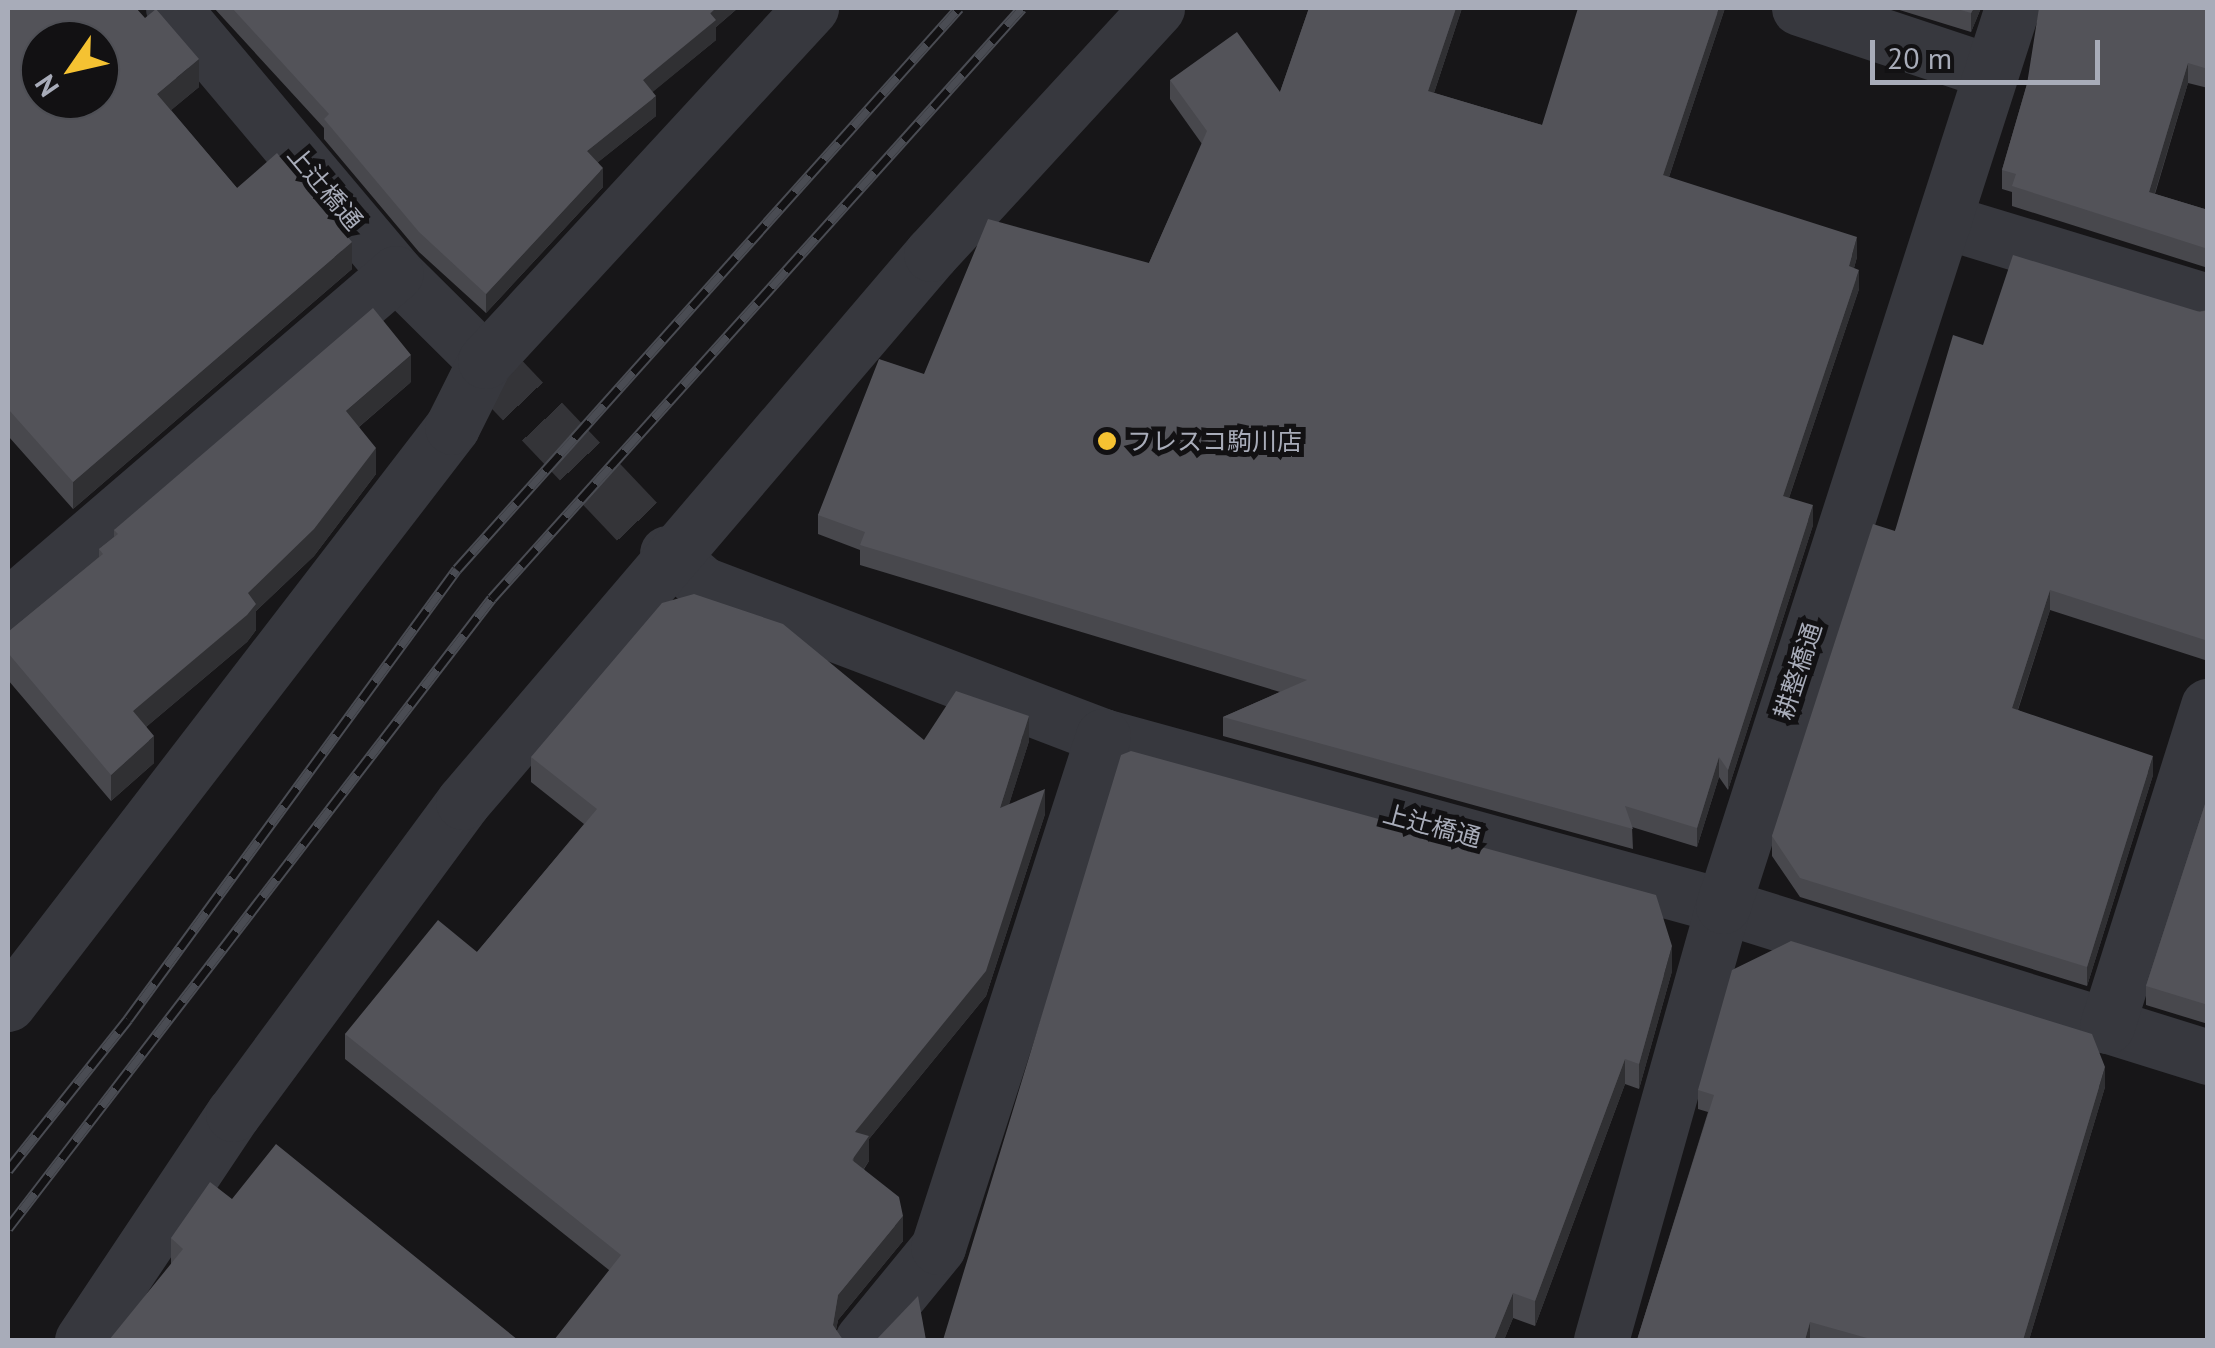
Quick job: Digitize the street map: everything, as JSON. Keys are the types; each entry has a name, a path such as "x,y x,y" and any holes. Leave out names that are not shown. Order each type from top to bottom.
{"street":[{"name":"上辻橋通","path":"173,8 396,273 485,361"},
{"path":"8,1004 452,427 485,361 810,8"},
{"path":"82,1340 232,1114 463,802 669,556 931,254 1157,8"},
{"path":"1799,8 1992,72"},
{"name":"耕整橋通","path":"1602,1340 1723,906 2012,8"},
{"path":"1944,221 2208,301"},
{"path":"8,606 396,273"},
{"name":"上辻橋通","path":"669,556 703,584 1104,736 1723,906 2208,1057"},
{"path":"2107,1026 2208,706"},
{"path":"862,1340 938,1247 1104,736"}],"building":[{"path":"8,8 136,8 145,18 156,9 199,59 157,94 237,188 277,153 352,242 73,482 9,410"},
{"path":"232,8 716,8 710,13 716,20 643,80 656,96 587,151 603,168 486,294 419,232 324,119 329,114"},
{"path":"1309,8 1456,8 1428,91 1542,125 1578,8 1719,8 1663,175 1857,237 1849,266 1859,270 1783,496 1813,505 1728,770 1719,757 1697,828 1625,806 1633,829 1223,717 1307,680 860,545 865,532 818,515 879,359 924,374 988,219 1149,263 1207,131 1170,80 1237,32 1280,92"},
{"path":"2039,8 2208,8 2208,69 2188,63 2149,192 2208,210 2208,249 2012,186 2016,174 2002,170 2027,84"},
{"path":"2013,255 2200,312 2208,310 2208,641 2050,590 2012,708 2153,756 2087,967 1800,878 1772,836 1873,524 1895,531 1953,335 1983,345"},
{"path":"373,308 411,355 346,411 376,448 314,529 248,593 256,604 247,615 133,711 154,736 111,775 8,653 8,632 103,554 99,549 118,534 114,530"},
{"path":"694,594 783,624 924,740 956,691 1029,716 1000,808 1045,789 986,971 855,1132 869,1136 852,1160 899,1197 903,1216 838,1295 833,1325 843,1340 554,1340 621,1255 345,1034 438,920 477,952 597,809 531,757 662,603"},
{"path":"1131,751 1656,895 1672,946 1639,1064 1625,1059 1535,1301 1513,1293 1494,1340 943,1340 1121,755"},
{"path":"2208,795 2208,1005 2146,986"},
{"path":"1791,941 2092,1034 2105,1067 2023,1340 1874,1340 1810,1322 1805,1340 1637,1340 1714,1095 1698,1090 1732,970"},
{"path":"276,1144 518,1340 109,1340 183,1249 171,1238 210,1182 232,1199"},
{"path":"918,1296 926,1340 876,1340"}],"tunnel":[{"path":"485,361 667,553"}],"railway":[{"path":"8,1170 128,1019 457,569 959,8"},
{"path":"8,1228 492,598 1022,8"}],"place":[{"name":"フレスコ駒川店","path":"1107,441"}]}
